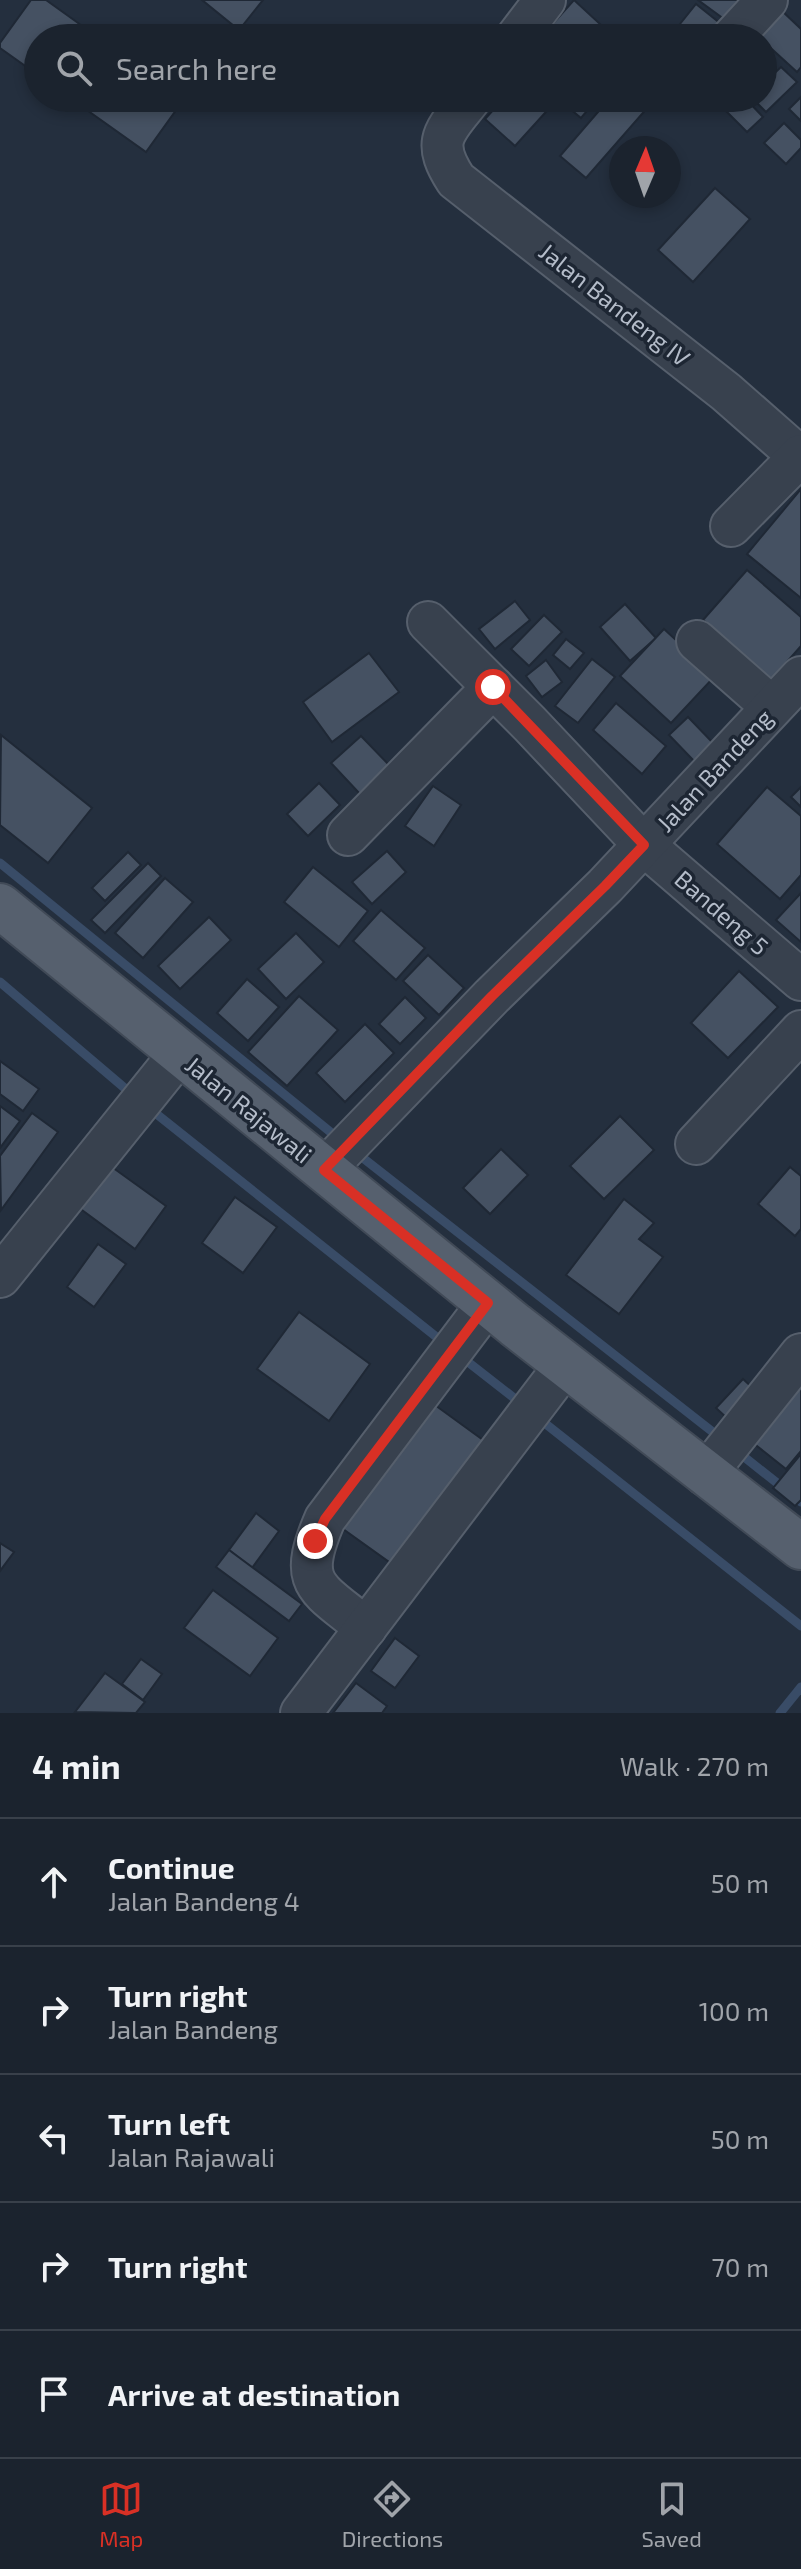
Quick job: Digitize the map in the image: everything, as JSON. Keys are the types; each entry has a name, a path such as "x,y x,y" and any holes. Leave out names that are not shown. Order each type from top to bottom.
{"main road":[{"name":"Jalan Rajawali","path":"0,906 488,1303 801,1547"}],"street":[{"path":"527,24 545,0"},
{"path":"745,24 767,0"},
{"name":"Jalan Bandeng IV","path":"460,112 441,144 444,162 456,180 714,383 800,456"},
{"path":"731,526 800,456"},
{"name":"Bandeng 5","path":"428,622 644,845 800,979"},
{"path":"697,641 772,707"},
{"name":"Jalan Bandeng","path":"324,1170 492,996 605,886 801,677"},
{"path":"348,835 493,687"},
{"path":"696,1144 801,1031"},
{"path":"0,1277 180,1053"},
{"path":"366,1628 315,1585 310,1564 315,1541 325,1519 488,1303"},
{"path":"705,1475 801,1354"},
{"path":"301,1713 566,1364"}],"building":[{"path":"31,0 46,0 79,24 24,24 24,65 0,48 0,43"},
{"path":"202,0 263,0 244,24 232,24"},
{"path":"574,0 600,24 553,24"},
{"path":"698,0 758,0 743,24 731,24"},
{"path":"696,4 721,24 680,24"},
{"path":"781,10 801,29 801,67 797,72 777,54 777,24 768,24"},
{"path":"781,67 797,82 777,101 777,71"},
{"path":"801,97 801,121 789,109"},
{"path":"90,112 175,112 146,152"},
{"path":"491,112 546,112 515,146 485,119"},
{"path":"598,112 644,112 623,136 609,136 609,152 586,178 560,156"},
{"path":"727,112 758,112 763,117 747,132"},
{"path":"784,123 801,140 801,148 786,164 764,143"},
{"path":"715,188 750,219 693,282 658,250"},
{"path":"801,489 801,598 747,554"},
{"path":"747,570 801,617 801,646 771,680 703,620"},
{"path":"515,601 530,620 495,649 479,629"},
{"path":"625,604 656,638 630,661 600,627"},
{"path":"544,615 562,632 529,666 511,649"},
{"path":"664,629 715,676 671,723 620,676"},
{"path":"566,639 584,653 570,669 553,655"},
{"path":"369,653 399,692 332,742 303,702"},
{"path":"592,659 615,677 578,723 555,706"},
{"path":"546,660 562,682 542,697 526,676"},
{"path":"616,703 666,746 642,774 593,730"},
{"path":"688,717 714,744 695,762 669,735"},
{"path":"1,735 92,808 48,863 0,825"},
{"path":"361,736 390,766 360,794 331,763"},
{"path":"319,783 340,805 308,836 287,814"},
{"path":"433,786 461,805 434,846 405,826"},
{"path":"767,787 801,816 801,875 780,899 717,844"},
{"path":"801,787 801,807 791,797"},
{"path":"387,851 406,872 372,904 352,882"},
{"path":"128,852 141,865 105,901 92,888"},
{"path":"148,863 161,876 105,933 91,920"},
{"path":"313,867 368,911 339,947 284,902"},
{"path":"165,878 193,902 143,958 115,933"},
{"path":"801,893 801,942 776,920"},
{"path":"381,910 425,948 396,980 353,941"},
{"path":"209,917 231,940 180,989 158,966"},
{"path":"296,933 324,962 286,999 258,969"},
{"path":"428,955 464,988 439,1015 403,981"},
{"path":"739,971 778,1007 728,1058 691,1023"},
{"path":"247,979 279,1007 248,1041 217,1013"},
{"path":"299,996 338,1030 287,1086 248,1052"},
{"path":"405,997 426,1018 400,1044 379,1024"},
{"path":"365,1024 394,1053 345,1102 316,1073"},
{"path":"0,1061 39,1089 23,1111 0,1094"},
{"path":"0,1106 20,1121 0,1148"},
{"path":"32,1113 58,1132 1,1210 0,1156"},
{"path":"620,1116 654,1150 604,1199 570,1166"},
{"path":"501,1149 528,1175 490,1214 463,1188"},
{"path":"98,1157 166,1206 135,1249 67,1199"},
{"path":"790,1167 801,1176 801,1229 795,1236 758,1204"},
{"path":"235,1197 277,1227 243,1273 202,1243"},
{"path":"624,1199 654,1223 639,1239 663,1257 619,1314 566,1275"},
{"path":"98,1244 126,1264 94,1307 67,1287"},
{"path":"299,1312 370,1364 329,1421 257,1369"},
{"path":"801,1371 801,1451 786,1469 743,1435"},
{"path":"743,1379 755,1390 728,1419 716,1408"},
{"path":"428,1400 483,1440 392,1564 336,1524"},
{"path":"801,1454 801,1500 795,1506 773,1488"},
{"path":"256,1513 279,1531 252,1568 229,1550"},
{"path":"0,1543 14,1552 0,1571"},
{"path":"229,1550 302,1604 289,1621 216,1567"},
{"path":"213,1590 278,1638 250,1676 184,1628"},
{"path":"395,1638 419,1656 395,1688 371,1671"},
{"path":"141,1659 162,1674 143,1700 122,1684"},
{"path":"105,1673 145,1702 136,1713 75,1712"},
{"path":"356,1683 387,1706 382,1713 333,1713"}],"waterway":[{"path":"0,863 339,1139"},
{"path":"0,982 134,1096"},
{"path":"149,1108 444,1343"},
{"path":"354,1151 723,1440"},
{"path":"459,1355 523,1405"},
{"path":"537,1417 801,1626"},
{"path":"738,1452 801,1502"},
{"path":"780,1713 801,1687"}],"route":[{"path":"315,1541 325,1519 488,1303 324,1170 644,845 493,687"}]}
